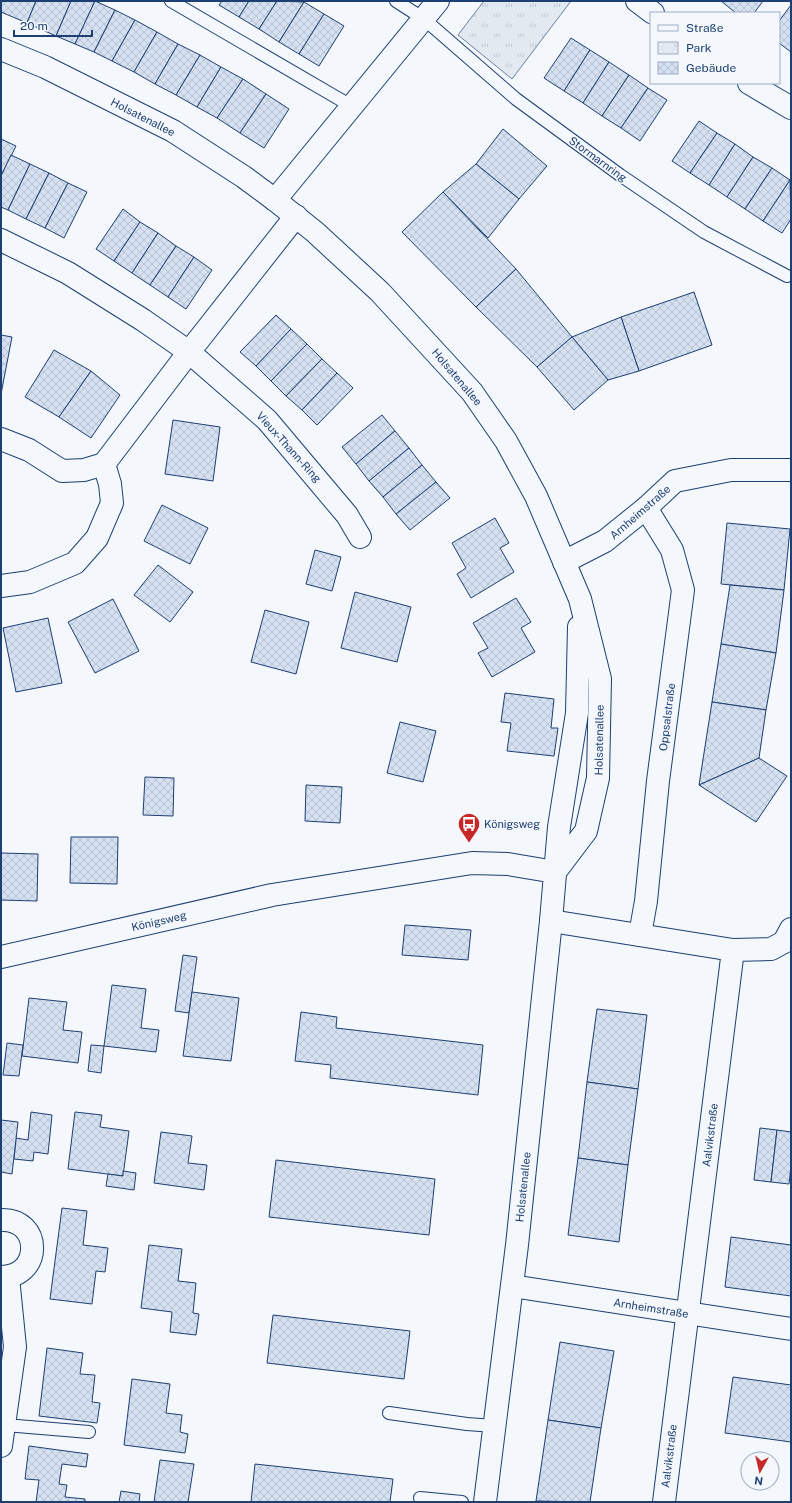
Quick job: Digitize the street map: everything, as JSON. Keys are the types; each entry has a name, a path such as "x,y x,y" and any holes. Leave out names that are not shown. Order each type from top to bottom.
{"street":[{"path":"276,200 438,1"},
{"path":"637,1 652,12"},
{"name":"Holsatenallee","path":"1,49 45,67 172,131 244,177 276,200 315,232 380,292 435,350 472,392 506,441 536,496 580,599 600,679 598,778 586,831 555,872"},
{"path":"751,84 791,108"},
{"path":"1,439 29,450 62,470 84,470 104,464 189,352 296,216"},
{"path":"1,240 68,273 143,320 189,352"},
{"name":"Vieux-Thann-Ring","path":"189,352 267,420 347,515 360,537"},
{"path":"1,586 30,582 75,564 97,538 112,504 110,484 104,464"},
{"name":"Arnheimstraße","path":"564,562 605,542 646,508 675,481 731,470 791,470"},
{"name":"Oppsalstraße","path":"640,935 646,902 658,781 683,590 672,550 646,508"},
{"name":"Holsatenallee","path":"485,1502 512,1286 551,921 559,827 577,713 580,599"},
{"name":"Königsweg","path":"1,957 272,895 472,863 508,864 555,872"},
{"path":"551,921 733,950 771,949 784,942 791,929"},
{"name":"Aalvikstraße","path":"664,1502 733,950"},
{"path":"1,1220 8,1220 17,1223 25,1229 30,1236 32,1245 32,1254 24,1269 17,1274 5,1277 15,1347 1,1446"},
{"name":"Arnheimstraße","path":"512,1286 791,1329"}],"lane":[{"path":"171,1 353,107"},
{"name":"Stormarnring","path":"396,1 424,20 516,98 620,175 704,232 787,276"},
{"path":"389,1414 494,1426"},
{"path":"5,1425 89,1432"},
{"path":"420,1498 462,1502"}],"green space":[{"path":"484,1 571,1 512,79 458,35"}],"building":[{"path":"1,1 36,1 27,23 1,12"},
{"path":"36,1 71,1 56,36 27,23"},
{"path":"71,1 95,1 75,44 56,36"},
{"path":"95,1 115,10 94,52 75,44"},
{"path":"222,1 249,1 239,17 219,5"},
{"path":"249,1 277,1 259,29 239,17"},
{"path":"277,1 304,2 279,42 259,29"},
{"path":"721,1 763,1 755,12 735,12"},
{"path":"304,2 324,14 299,54 279,42"},
{"path":"791,5 791,52 780,44 780,20"},
{"path":"115,10 135,20 112,61 94,52"},
{"path":"324,14 344,26 319,66 299,54"},
{"path":"135,20 157,32 134,72 112,61"},
{"path":"157,32 178,44 155,84 134,72"},
{"path":"571,38 590,50 564,91 544,78"},
{"path":"178,44 200,55 176,95 155,84"},
{"path":"590,50 609,62 583,103 564,91"},
{"path":"200,55 221,67 197,107 176,95"},
{"path":"609,62 629,75 602,116 583,103"},
{"path":"221,67 243,79 217,118 197,107"},
{"path":"629,75 648,88 621,128 602,116"},
{"path":"243,79 266,94 240,133 217,118"},
{"path":"648,88 667,100 640,141 621,128"},
{"path":"266,94 289,109 264,148 240,133"},
{"path":"699,121 717,133 690,173 672,161"},
{"path":"503,129 547,166 519,199 476,164"},
{"path":"717,133 735,144 709,185 690,173"},
{"path":"1,139 16,146 1,176"},
{"path":"735,144 753,157 727,197 709,185"},
{"path":"11,155 30,164 8,210 1,207 1,176"},
{"path":"753,157 772,168 745,209 727,197"},
{"path":"30,164 49,173 26,219 8,210"},
{"path":"476,164 519,199 488,238 443,192"},
{"path":"772,168 790,180 763,221 745,209"},
{"path":"49,173 68,183 45,228 26,219"},
{"path":"790,180 791,219 782,233 763,221"},
{"path":"68,183 87,192 64,238 45,228"},
{"path":"443,192 516,269 476,307 402,232"},
{"path":"123,209 140,222 114,261 96,249"},
{"path":"140,222 158,233 132,273 114,261"},
{"path":"158,233 176,246 150,285 132,273"},
{"path":"176,246 194,257 168,297 150,285"},
{"path":"194,257 212,270 186,309 168,297"},
{"path":"516,269 572,337 537,367 476,307"},
{"path":"694,292 712,345 639,371 621,317"},
{"path":"276,315 291,329 256,366 240,352"},
{"path":"621,317 639,371 608,380 572,337"},
{"path":"291,329 307,344 271,381 256,366"},
{"path":"1,335 12,337 1,394"},
{"path":"572,337 608,380 574,410 537,367"},
{"path":"307,344 322,359 286,396 271,381"},
{"path":"54,350 91,371 59,417 25,397"},
{"path":"322,359 337,373 302,410 286,396"},
{"path":"91,371 120,395 91,438 59,417"},
{"path":"337,373 353,388 317,425 302,410"},
{"path":"382,415 395,431 356,464 342,447"},
{"path":"173,420 220,427 213,481 165,474"},
{"path":"395,431 409,448 369,481 356,464"},
{"path":"409,448 422,465 383,497 369,481"},
{"path":"422,465 436,482 396,514 383,497"},
{"path":"436,482 450,498 410,530 396,514"},
{"path":"162,505 208,528 190,564 144,541"},
{"path":"495,518 509,543 500,548 514,572 471,598 457,574 466,568 452,543"},
{"path":"727,523 790,529 784,590 721,584"},
{"path":"315,550 341,557 332,591 306,584"},
{"path":"158,565 193,592 170,622 134,595"},
{"path":"730,585 784,590 776,653 721,644"},
{"path":"355,592 411,607 397,662 341,648"},
{"path":"516,598 531,622 521,628 535,652 492,677 478,653 488,648 473,623"},
{"path":"113,599 139,651 95,673 68,622"},
{"path":"265,610 309,622 296,674 251,662"},
{"path":"48,618 62,683 16,692 3,628"},
{"path":"721,644 776,653 766,710 712,702"},
{"path":"505,693 554,699 551,728 558,728 554,756 507,751 511,723 501,722"},
{"path":"712,702 766,710 759,758 699,785"},
{"path":"400,722 436,731 423,782 387,773"},
{"path":"759,758 787,776 756,822 699,785"},
{"path":"145,777 174,778 173,816 143,815"},
{"path":"306,785 342,787 340,823 305,821"},
{"path":"71,837 118,837 117,884 70,883"},
{"path":"1,853 38,854 37,901 1,900"},
{"path":"405,925 471,930 468,960 402,955"},
{"path":"183,955 197,957 189,1013 175,1011"},
{"path":"112,985 146,989 141,1028 159,1030 156,1052 104,1046"},
{"path":"192,992 239,998 231,1061 183,1056"},
{"path":"29,998 67,1002 63,1030 82,1032 78,1063 22,1056"},
{"path":"597,1009 647,1015 638,1089 587,1082"},
{"path":"301,1012 337,1017 336,1028 483,1045 478,1095 330,1078 331,1065 295,1061"},
{"path":"7,1043 23,1045 19,1076 3,1075"},
{"path":"91,1045 104,1046 101,1073 88,1071"},
{"path":"587,1082 638,1089 628,1165 578,1158"},
{"path":"31,1112 52,1115 48,1154 34,1152 33,1161 14,1159 16,1138 28,1140"},
{"path":"75,1112 102,1115 100,1127 129,1131 123,1176 68,1169"},
{"path":"1,1120 18,1122 12,1174 1,1172"},
{"path":"760,1128 777,1130 771,1182 754,1180"},
{"path":"777,1130 791,1132 791,1166 789,1184 771,1182"},
{"path":"161,1132 192,1136 188,1163 207,1165 204,1190 154,1183"},
{"path":"578,1158 628,1165 619,1242 568,1235"},
{"path":"276,1160 435,1179 429,1235 269,1217"},
{"path":"123,1171 136,1173 134,1190 106,1186 108,1174 123,1176"},
{"path":"62,1208 87,1211 83,1245 108,1248 105,1272 96,1271 92,1304 50,1299"},
{"path":"731,1237 791,1245 791,1296 725,1287"},
{"path":"149,1245 182,1249 178,1281 196,1283 193,1313 199,1314 196,1335 170,1332 172,1312 141,1308"},
{"path":"273,1315 410,1331 404,1379 267,1363"},
{"path":"560,1342 614,1351 601,1428 548,1420"},
{"path":"47,1348 83,1353 80,1374 95,1375 92,1402 100,1403 97,1423 39,1416"},
{"path":"733,1377 791,1385 791,1442 725,1433"},
{"path":"132,1379 170,1384 166,1413 182,1415 180,1432 188,1434 185,1453 124,1445"},
{"path":"548,1420 601,1428 590,1502 536,1501"},
{"path":"29,1446 88,1454 86,1467 62,1464 59,1484 67,1485 65,1497 85,1499 85,1502 36,1502 39,1480 25,1479"},
{"path":"160,1460 194,1464 188,1502 154,1502"},
{"path":"255,1464 393,1479 390,1502 251,1502"},
{"path":"121,1491 140,1494 139,1502 119,1502"}],"place":[{"name":"Königsweg","path":"469,844"}]}
